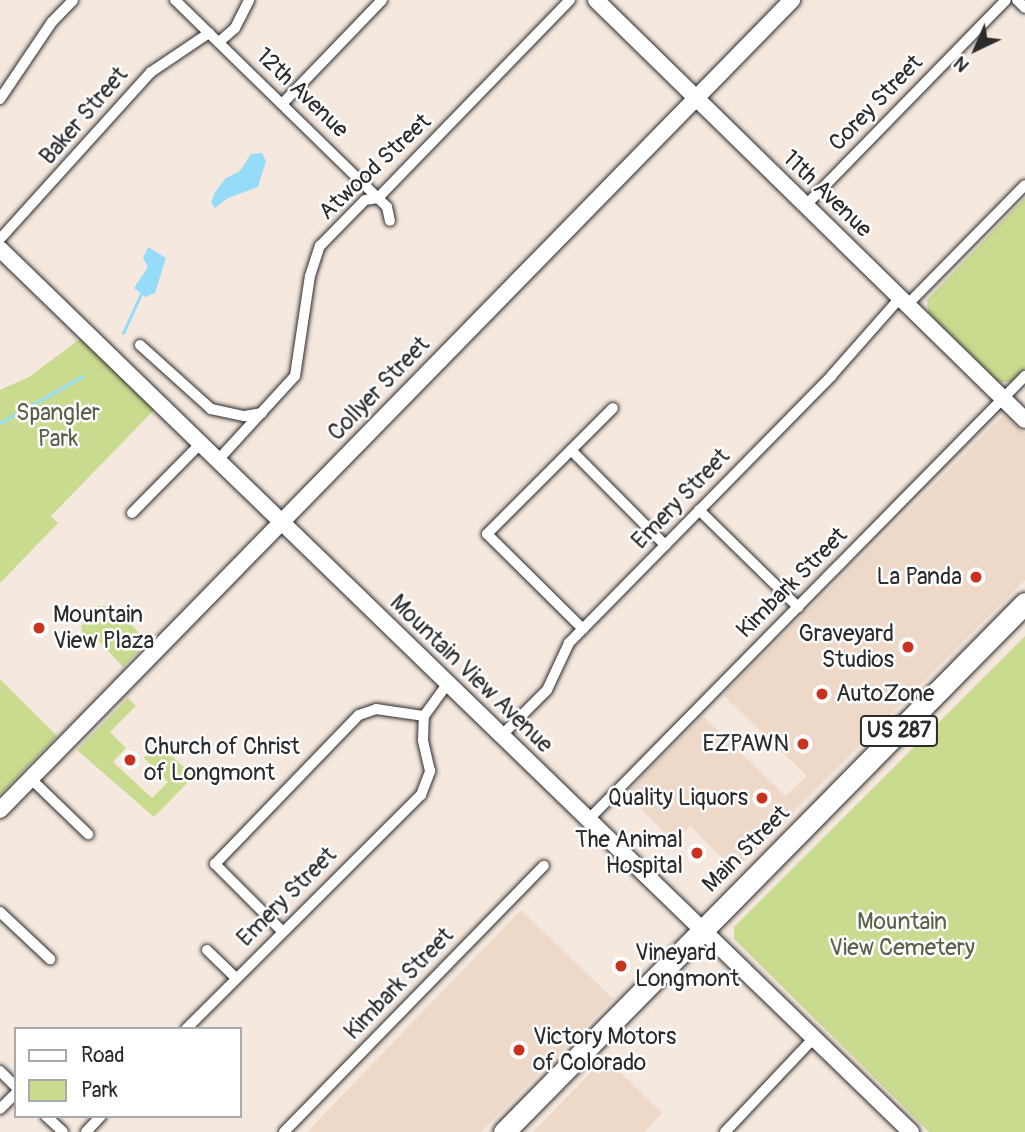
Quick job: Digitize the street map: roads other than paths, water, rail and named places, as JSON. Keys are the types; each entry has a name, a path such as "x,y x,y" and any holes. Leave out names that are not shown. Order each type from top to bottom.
{"highway":[{"name":"Main Street","path":"504,1132 1025,603"}],"street":[{"path":"0,99 52,22 73,0"},
{"name":"12th Avenue","path":"175,0 387,207 390,222"},
{"path":"219,42 235,28 249,0"},
{"path":"282,104 382,0"},
{"name":"Atwood Street","path":"218,460 301,364 310,276 320,246 365,200 378,198 570,0"},
{"name":"11th Avenue","path":"596,0 1025,420"},
{"name":"Collyer Street","path":"0,810 792,0"},
{"name":"Corey Street","path":"806,205 1006,0"},
{"path":"1017,0 1025,8"},
{"name":"Baker Street","path":"0,239 151,72 209,33"},
{"name":"Emery Street","path":"502,735 547,690 569,643 904,301 1025,185"},
{"name":"Mountain View Avenue","path":"0,249 911,1132"},
{"path":"140,345 211,408 245,416 262,412"},
{"name":"Kimbark Street","path":"589,819 1025,376"},
{"path":"583,629 487,534 613,408"},
{"path":"132,513 201,443"},
{"path":"570,450 666,545"},
{"path":"699,510 798,607"},
{"path":"282,931 215,864 359,715 376,709 424,716 448,683"},
{"name":"Emery Street","path":"188,1027 421,795 430,771 422,740 424,716"},
{"path":"30,778 88,834"},
{"name":"Kimbark Street","path":"284,1132 544,866"},
{"path":"0,912 50,959"},
{"path":"207,950 236,978"},
{"path":"725,1132 814,1038"},
{"path":"0,1071 14,1085"},
{"path":"0,1110 14,1095"},
{"path":"48,1118 62,1132"},
{"path":"86,1132 99,1118"}],"water":[{"path":"262,153 266,161 258,187 228,198 215,208 211,203 215,192 226,178 240,171 251,154"},
{"path":"148,247 166,258 155,293 145,297 134,288 148,267 143,258"}],"waterway":[{"path":"123,333 141,294"},
{"path":"0,423 83,376"}],"place":[{"name":"La Panda","path":"976,577"},
{"name":"Mountain View Plaza","path":"39,628"},
{"name":"Graveyard Studios","path":"908,647"},
{"name":"AutoZone","path":"822,694"},
{"name":"EZPAWN","path":"803,744"},
{"name":"Church of Christ of Longmont","path":"130,760"},
{"name":"Quality Liquors","path":"762,798"},
{"name":"The Animal Hospital","path":"697,853"},
{"name":"Vineyard Longmont","path":"621,966"},
{"name":"Victory Motors of Colorado","path":"519,1050"}],"park label":[{"name":"Spangler Park","path":"58,426"},
{"name":"Mountain View Cemetery","path":"902,935"}]}
